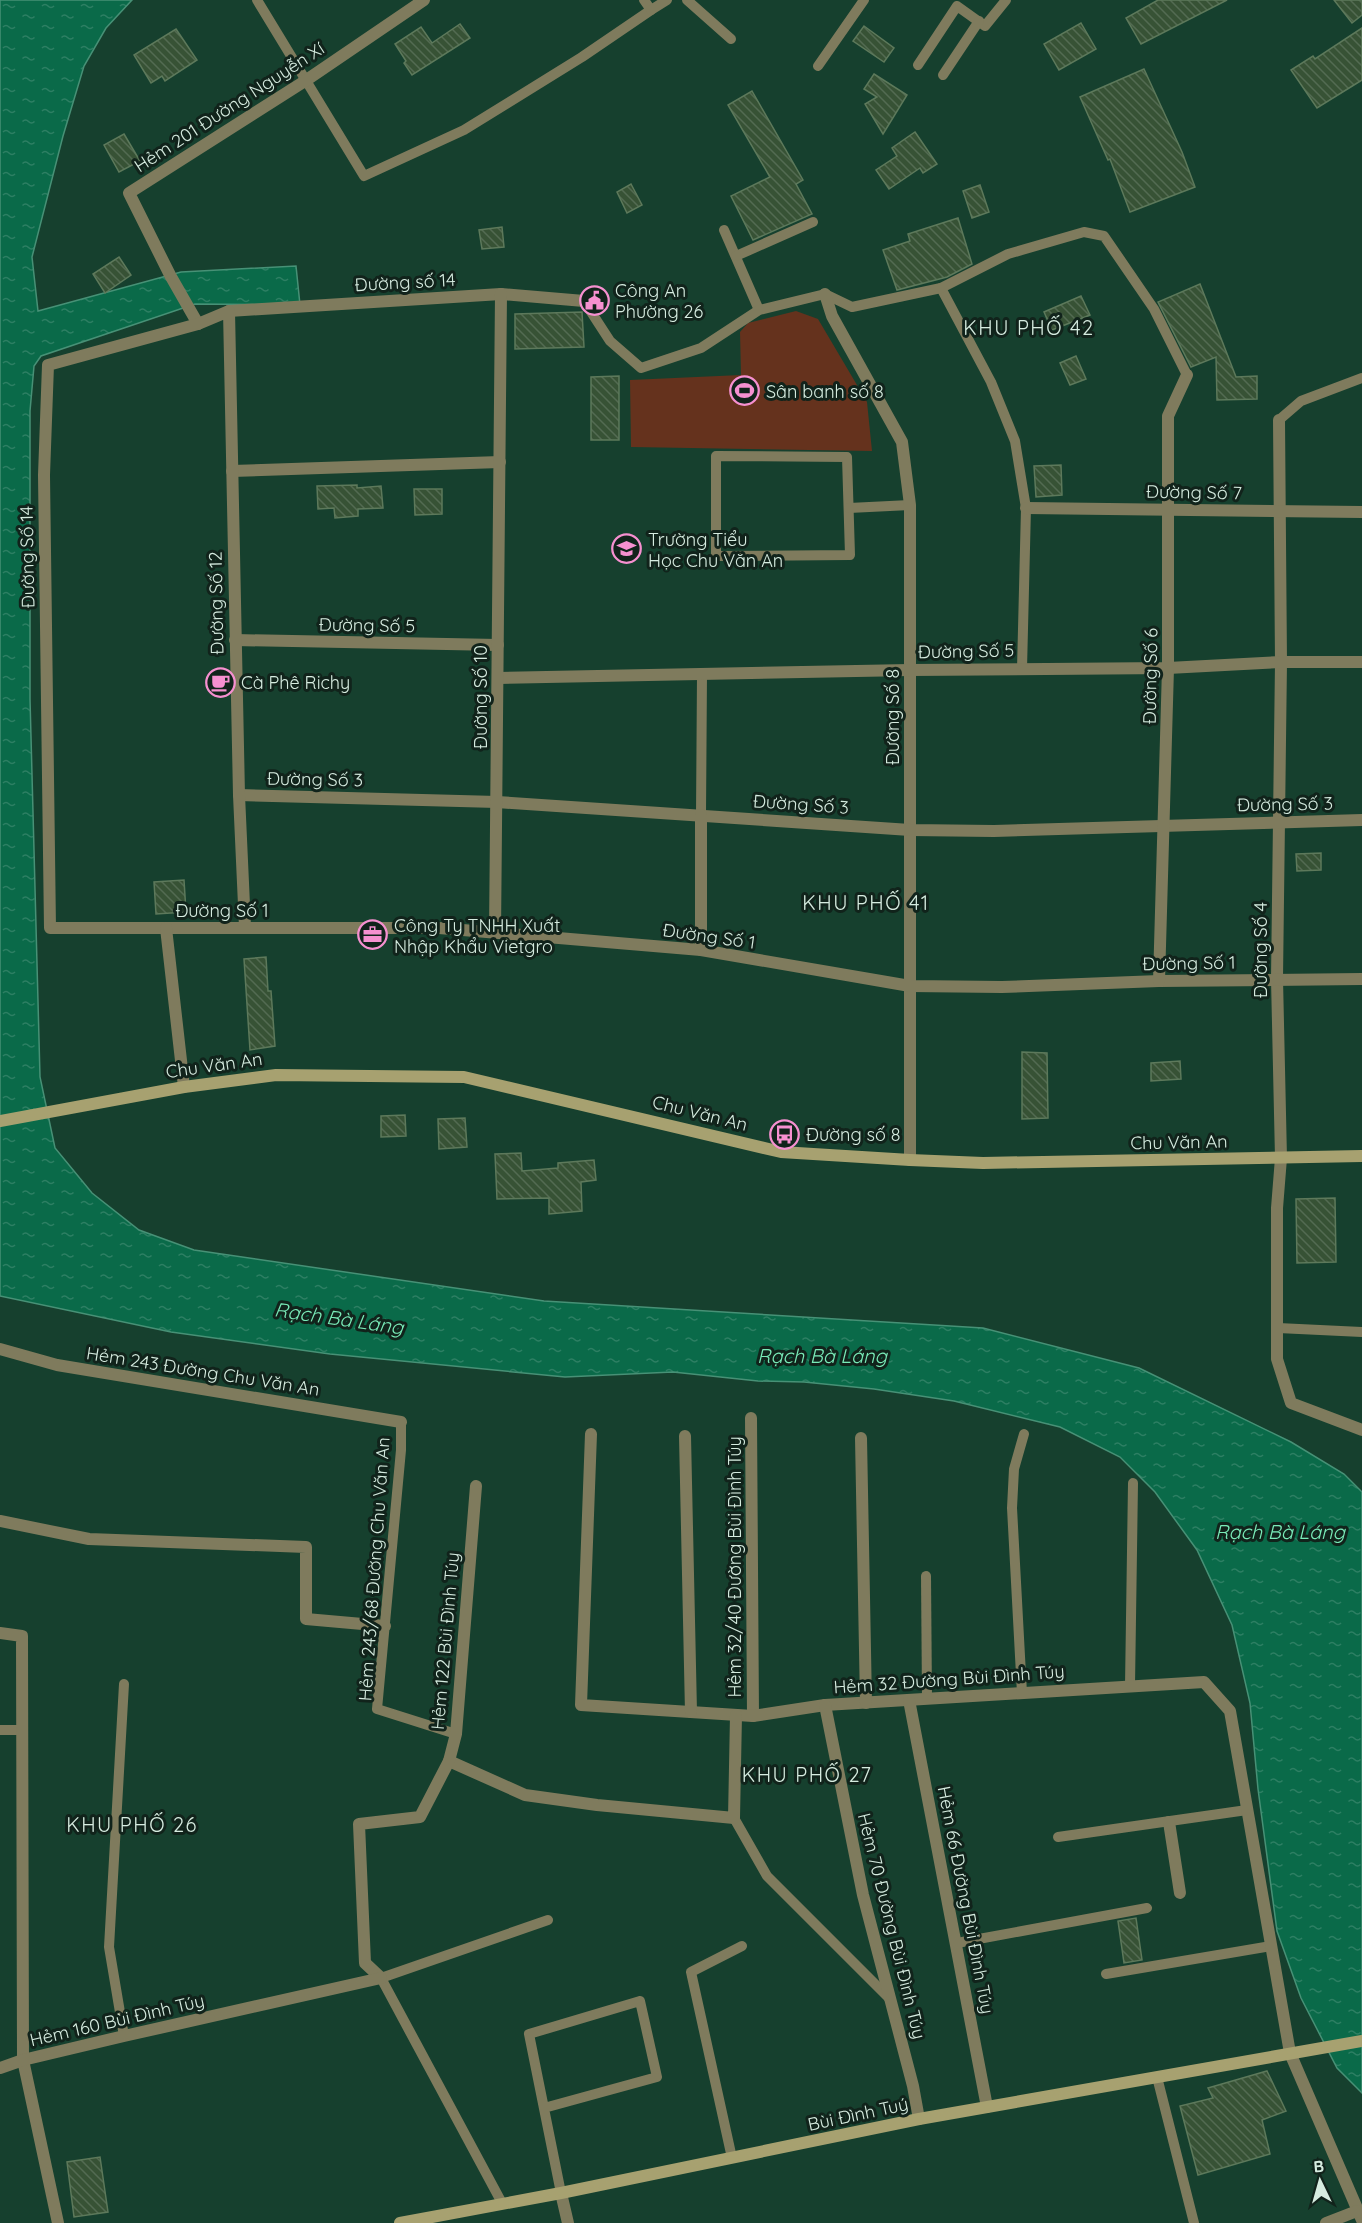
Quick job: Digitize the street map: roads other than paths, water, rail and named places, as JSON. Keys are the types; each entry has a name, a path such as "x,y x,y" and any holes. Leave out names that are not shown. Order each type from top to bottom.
{"street":[{"name":"Hẻm 201 Đường Nguyễn Xí","path":"198,324 129,193 305,81 424,0"},
{"name":"Đường số 14","path":"228,311 501,294 584,301"},
{"name":"Đường Số 10","path":"495,933 501,294"},
{"name":"Đường Số 8","path":"825,294 832,316 902,442 910,505 910,1160"},
{"path":"198,324 228,311"},
{"name":"Đường Số 12","path":"228,311 239,795 245,927"},
{"name":"Đường Số 14","path":"50,928 44,475 48,365 198,324"},
{"name":"Đường Số 6","path":"1159,981 1168,669 1168,416 1187,375"},
{"name":"Đường Số 4","path":"1280,420 1281,662 1277,979 1281,1158 1277,1208 1277,1359 1291,1402 1362,1430"},
{"path":"232,471 500,462"},
{"name":"Đường Số 7","path":"1026,507 1362,512"},
{"name":"Đường Số 5","path":"235,640 498,645"},
{"name":"Đường Số 5","path":"498,678 910,670 1168,669 1281,662 1362,662"},
{"name":"Đường Số 3","path":"239,795 497,801 910,830 994,831 1362,820"},
{"path":"701,815 701,950"},
{"name":"Đường Số 1","path":"50,928 439,928 701,950 910,986 1002,987 1159,981 1362,979"},
{"path":"166,928 184,1087"},
{"name":"Chu Văn An","path":"0,1121 71,1106 184,1087 276,1075 465,1077 781,1152 983,1163 1362,1156"},
{"name":"Hẻm 243 Đường Chu Văn An","path":"0,1349 57,1365 401,1422"},
{"name":"Hẻm 32/40 Đường Bùi Đình Túy","path":"751,1418 753,1716"},
{"name":"Hẻm 32 Đường Bùi Đình Túy","path":"591,1434 581,1705 753,1716 825,1705 1204,1682 1230,1711 1290,2053 1360,2216"},
{"path":"685,1436 691,1712"},
{"path":"861,1438 866,1703"},
{"name":"Hẻm 122 Bùi Đình Túy","path":"381,1978 364,1963 359,1824 420,1817 449,1761 456,1734 476,1486"},
{"path":"0,1521 89,1539 306,1547 306,1619 385,1626"},
{"path":"0,1633 22,1636 23,1731 23,2060 0,2068"},
{"name":"Hẻm 66 Đường Bùi Đình Túy","path":"909,1700 987,2107"},
{"name":"Hẻm 70 Đường Bùi Đình Túy","path":"825,1705 862,1895 913,2086 919,2119"},
{"path":"449,1761 525,1795 597,1805 734,1818 736,1715"},
{"path":"1169,1822 1180,1893"},
{"name":"Hẻm 160 Bùi Đình Túy","path":"58,2223 23,2060 381,1978"},
{"name":"Bùi Đình Tuý","path":"400,2223 561,2193 919,2119 1362,2041"},
{"path":"561,2193 568,2223"},
{"path":"1326,2223 1360,2216"}],"lane":[{"path":"256,0 364,176 464,129 582,57 667,0"},
{"path":"644,0 651,10"},
{"path":"687,0 731,39"},
{"path":"818,66 864,0"},
{"path":"918,65 957,6 985,26 1006,0"},
{"path":"943,75 979,21"},
{"path":"736,256 813,222"},
{"path":"724,230 759,310"},
{"path":"584,301 610,341 641,368 701,348 759,310 825,294 852,307 941,288 1008,254 1084,232 1104,236 1154,309 1187,375"},
{"path":"941,288 991,381 1015,441 1026,507 1022,669"},
{"path":"1280,420 1301,401 1362,378"},
{"path":"716,456 847,457 849,508 850,555 716,556 716,456"},
{"path":"849,508 910,505"},
{"path":"701,815 702,674"},
{"path":"1278,1328 1362,1332"},
{"name":"Hẻm 243/68 Đường Chu Văn An","path":"401,1422 401,1450 377,1709 456,1734"},
{"path":"1022,1693 1012,1508 1014,1468 1024,1434"},
{"path":"1130,1686 1133,1484"},
{"path":"926,1576 927,1699"},
{"path":"124,1684 109,1947 124,2036"},
{"path":"0,1730 23,1731"},
{"path":"1058,1838 1247,1810"},
{"path":"734,1818 767,1876 890,1999"},
{"path":"957,1943 1147,1908"},
{"path":"381,1978 548,1920"},
{"path":"732,2158 691,1972 742,1946"},
{"path":"1106,1974 1271,1946"},
{"name":"Hẻm 122 Bùi Đình Túy","path":"381,1978 502,2203"},
{"path":"544,2108 657,2077 640,2001 529,2034 561,2193"},
{"path":"1157,2077 1194,2223"}],"water":[{"name":"Rạch Bà Láng","path":"0,0 132,0 106,28 84,66 63,136 32,257 38,311 181,272 296,266 300,305 195,304 41,356 34,366 30,411 30,699 40,1077 55,1148 92,1193 139,1230 194,1250 544,1301 983,1328 1139,1368 1291,1442 1344,1474 1362,1492 1362,2093 1337,2068 1301,1998 1277,1931 1258,1789 1250,1703 1232,1625 1197,1550 1155,1492 1120,1457 1060,1427 954,1401 874,1389 804,1382 758,1381 673,1372 565,1377 330,1354 171,1332 0,1296"}],"place":[{"name":"Công An Phường 26","path":"594,300"},
{"name":"Sân banh số 8","path":"745,391"},
{"name":"Trường Tiểu Học Chu Văn An","path":"627,549"},
{"name":"Cà Phê Richy","path":"220,682"},
{"name":"Công Ty TNHH Xuất Nhập Khẩu Vietgro","path":"373,935"},
{"name":"Đường số 8","path":"785,1134"}],"district":[{"name":"KHU PHỐ 42","path":"1029,327"},
{"name":"KHU PHỐ 41","path":"866,902"},
{"name":"KHU PHỐ 27","path":"807,1774"},
{"name":"KHU PHỐ 26","path":"132,1824"}]}
